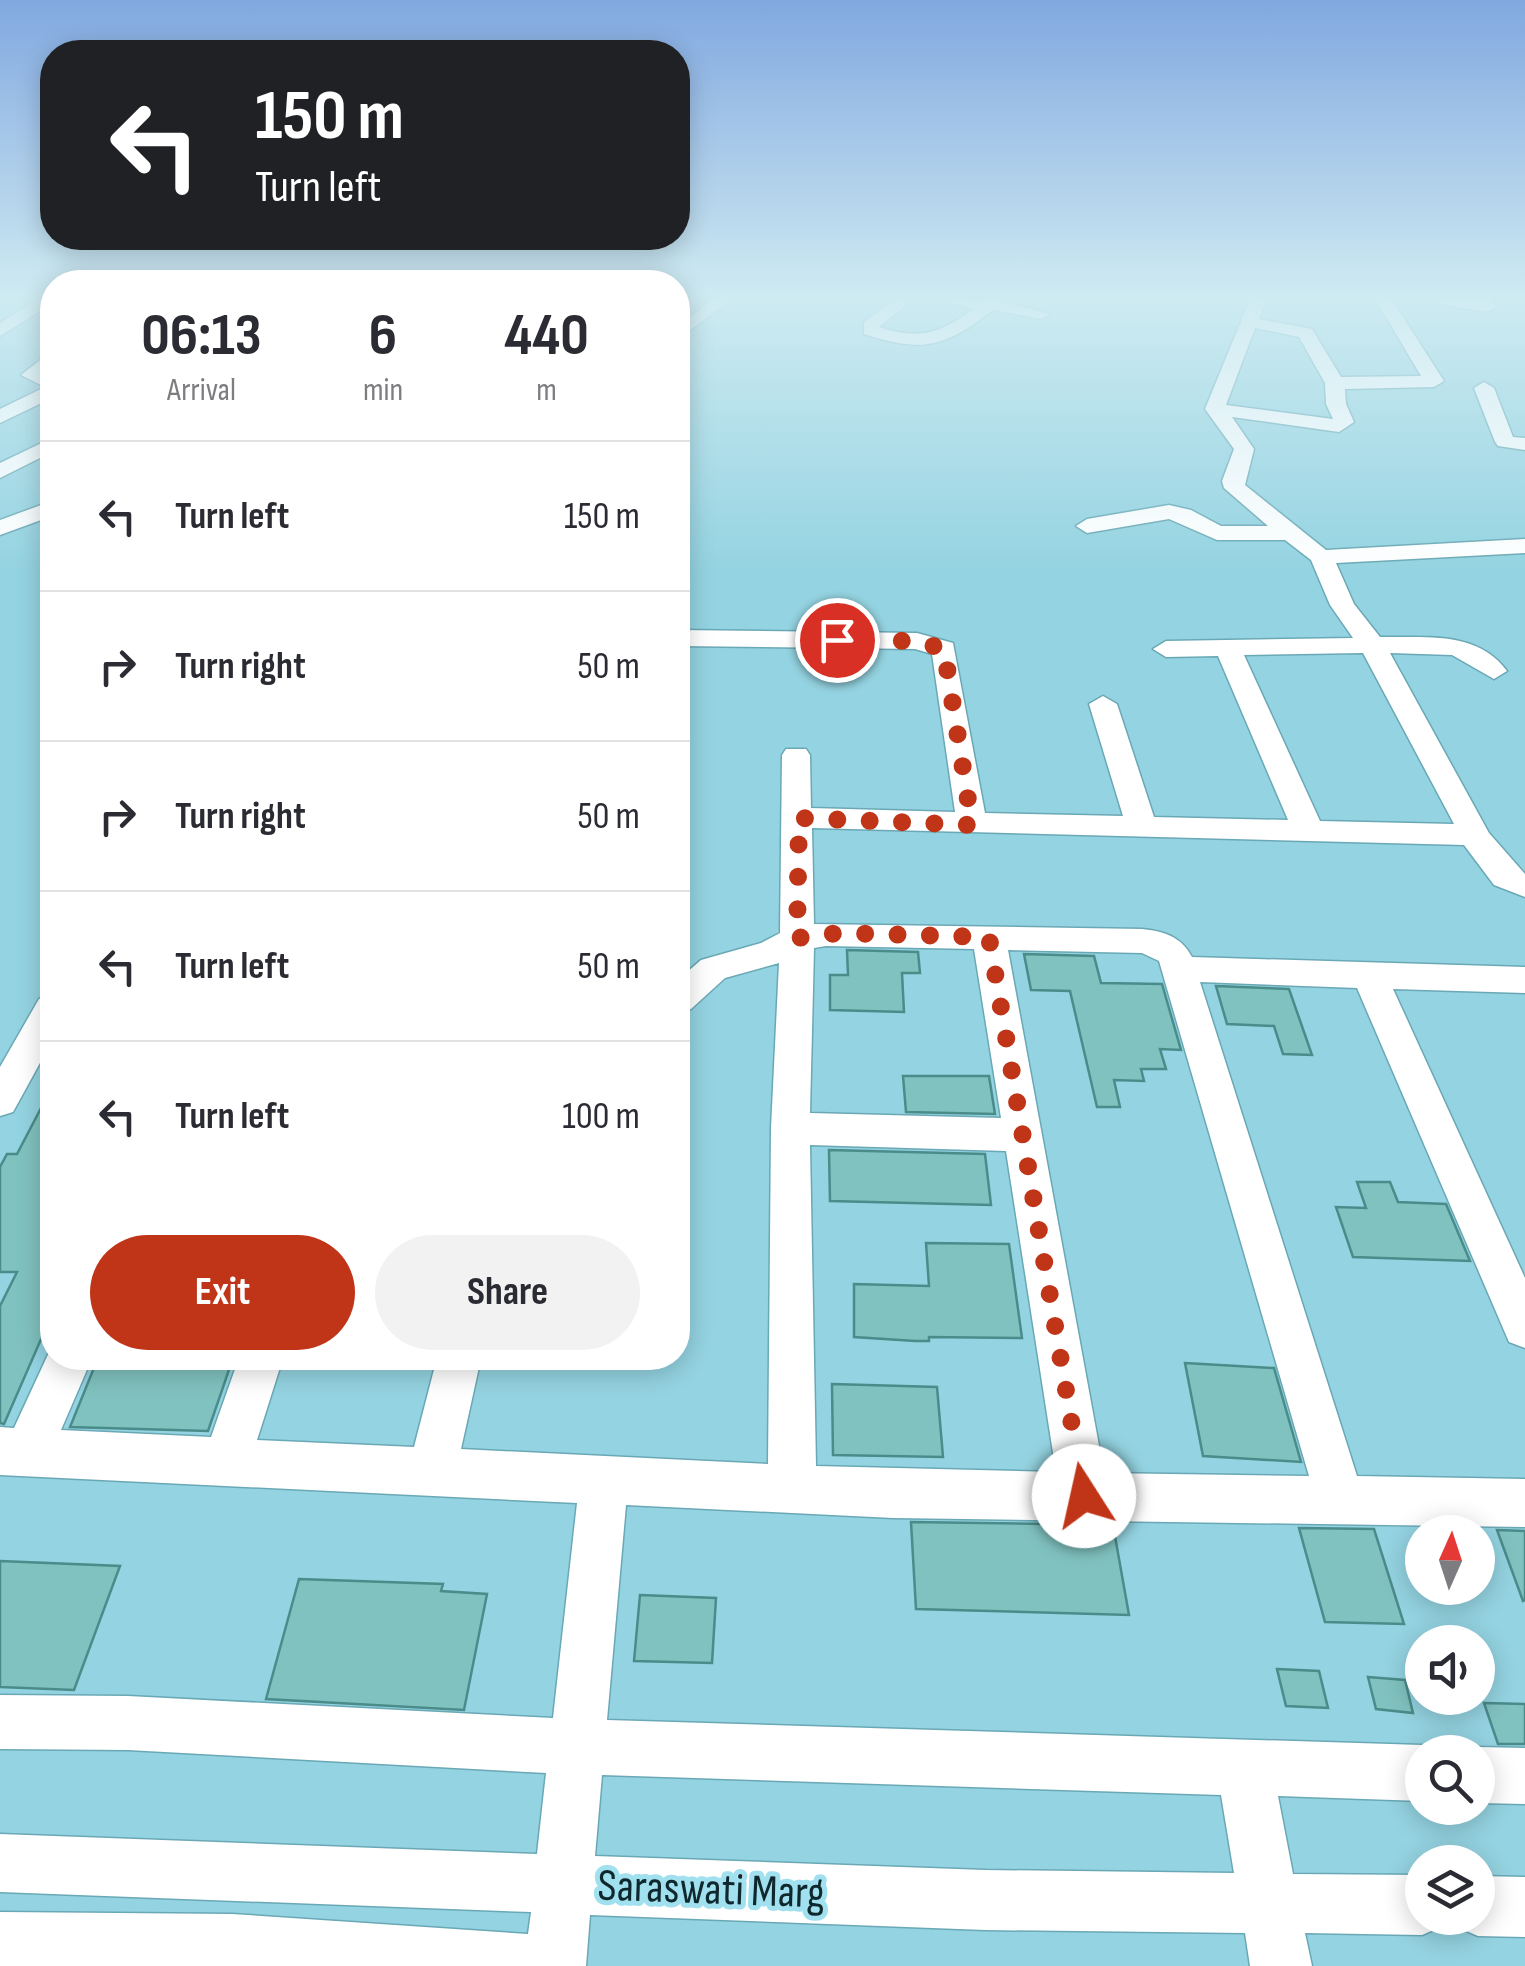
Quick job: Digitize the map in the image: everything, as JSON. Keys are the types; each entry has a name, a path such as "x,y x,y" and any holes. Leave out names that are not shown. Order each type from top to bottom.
{"street":[{"path":"1215,409 1223,389"},
{"path":"1215,409 1339,426 1344,422 1333,389"},
{"path":"1484,389 1505,442 1525,444"},
{"path":"0,417 40,398"},
{"path":"1215,409 1244,450 1233,481 1235,488 1321,557 1342,605 1372,644 1476,837 1504,878 1525,886"},
{"path":"0,472 40,450"},
{"path":"14,491 40,501"},
{"path":"0,528 40,510"},
{"path":"1087,526 1169,512 1183,515 1217,534 1292,534"},
{"path":"1321,557 1525,546"},
{"path":"690,638 917,641 944,649 972,825"},
{"path":"1166,649 1372,644 1468,650 1494,671"},
{"path":"1228,648 1310,832"},
{"path":"1103,704 1142,829"},
{"path":"792,1488 790,1128 799,818 796,756"},
{"path":"799,818 1476,837"},
{"path":"690,989 713,969 772,953 797,938 838,933 1142,940 1168,948 1178,969 1340,1499"},
{"path":"989,937 1084,1496"},
{"path":"1178,969 1525,980"},
{"path":"1368,974 1525,1327"},
{"path":"0,1102 40,1030"},
{"path":"790,1128 1020,1135"},
{"path":"63,1370 14,1451 792,1488 1525,1503"},
{"path":"228,1460 257,1370"},
{"path":"434,1470 456,1370"},
{"path":"0,1942 232,1944 551,1966 604,1478"},
{"path":"0,1722 128,1723 577,1747 1405,1773"},
{"path":"1244,1768 1280,1966"},
{"path":"1495,1775 1525,1776"},
{"name":"Saraswati Marg","path":"0,1863 985,1900 1405,1905"},
{"path":"1495,1906 1525,1907"}],"building":[{"path":"847,950 918,952 920,973 902,973 904,1012 830,1010 830,975 848,975"},
{"path":"1024,954 1094,956 1101,983 1162,984 1181,1050 1160,1049 1166,1069 1141,1069 1144,1081 1114,1080 1120,1107 1097,1107 1070,991 1031,990"},
{"path":"1216,986 1289,989 1312,1055 1283,1054 1274,1026 1227,1024"},
{"path":"903,1076 989,1076 995,1114 906,1112"},
{"path":"40,1110 40,1342 4,1424 0,1423 0,1306 17,1272 0,1272 0,1167 7,1154 17,1154"},
{"path":"829,1150 985,1154 991,1205 830,1201"},
{"path":"1357,1182 1390,1182 1398,1202 1446,1204 1470,1261 1353,1257 1336,1207 1366,1208"},
{"path":"926,1243 1009,1244 1022,1338 929,1337 929,1341 915,1341 854,1337 854,1284 929,1286"},
{"path":"1185,1363 1274,1368 1301,1462 1203,1456"},
{"path":"93,1370 229,1370 208,1431 70,1427"},
{"path":"832,1384 937,1387 943,1457 833,1455"},
{"path":"911,1522 1113,1525 1129,1615 916,1609"},
{"path":"1299,1528 1374,1529 1404,1624 1325,1622"},
{"path":"1497,1530 1525,1531 1523,1601"},
{"path":"0,1561 120,1566 74,1690 0,1687"},
{"path":"299,1579 443,1584 441,1591 487,1594 464,1710 266,1699"},
{"path":"640,1595 716,1598 712,1663 634,1661"},
{"path":"1277,1669 1319,1671 1328,1708 1286,1706"},
{"path":"1368,1677 1405,1680 1405,1712 1376,1709"},
{"path":"1495,1703 1525,1704 1525,1744 1498,1744 1488,1715 1495,1715"}],"route":[{"path":"837,640 917,641 944,649 972,825 799,818 797,938 838,933 989,937 1084,1496"}]}
